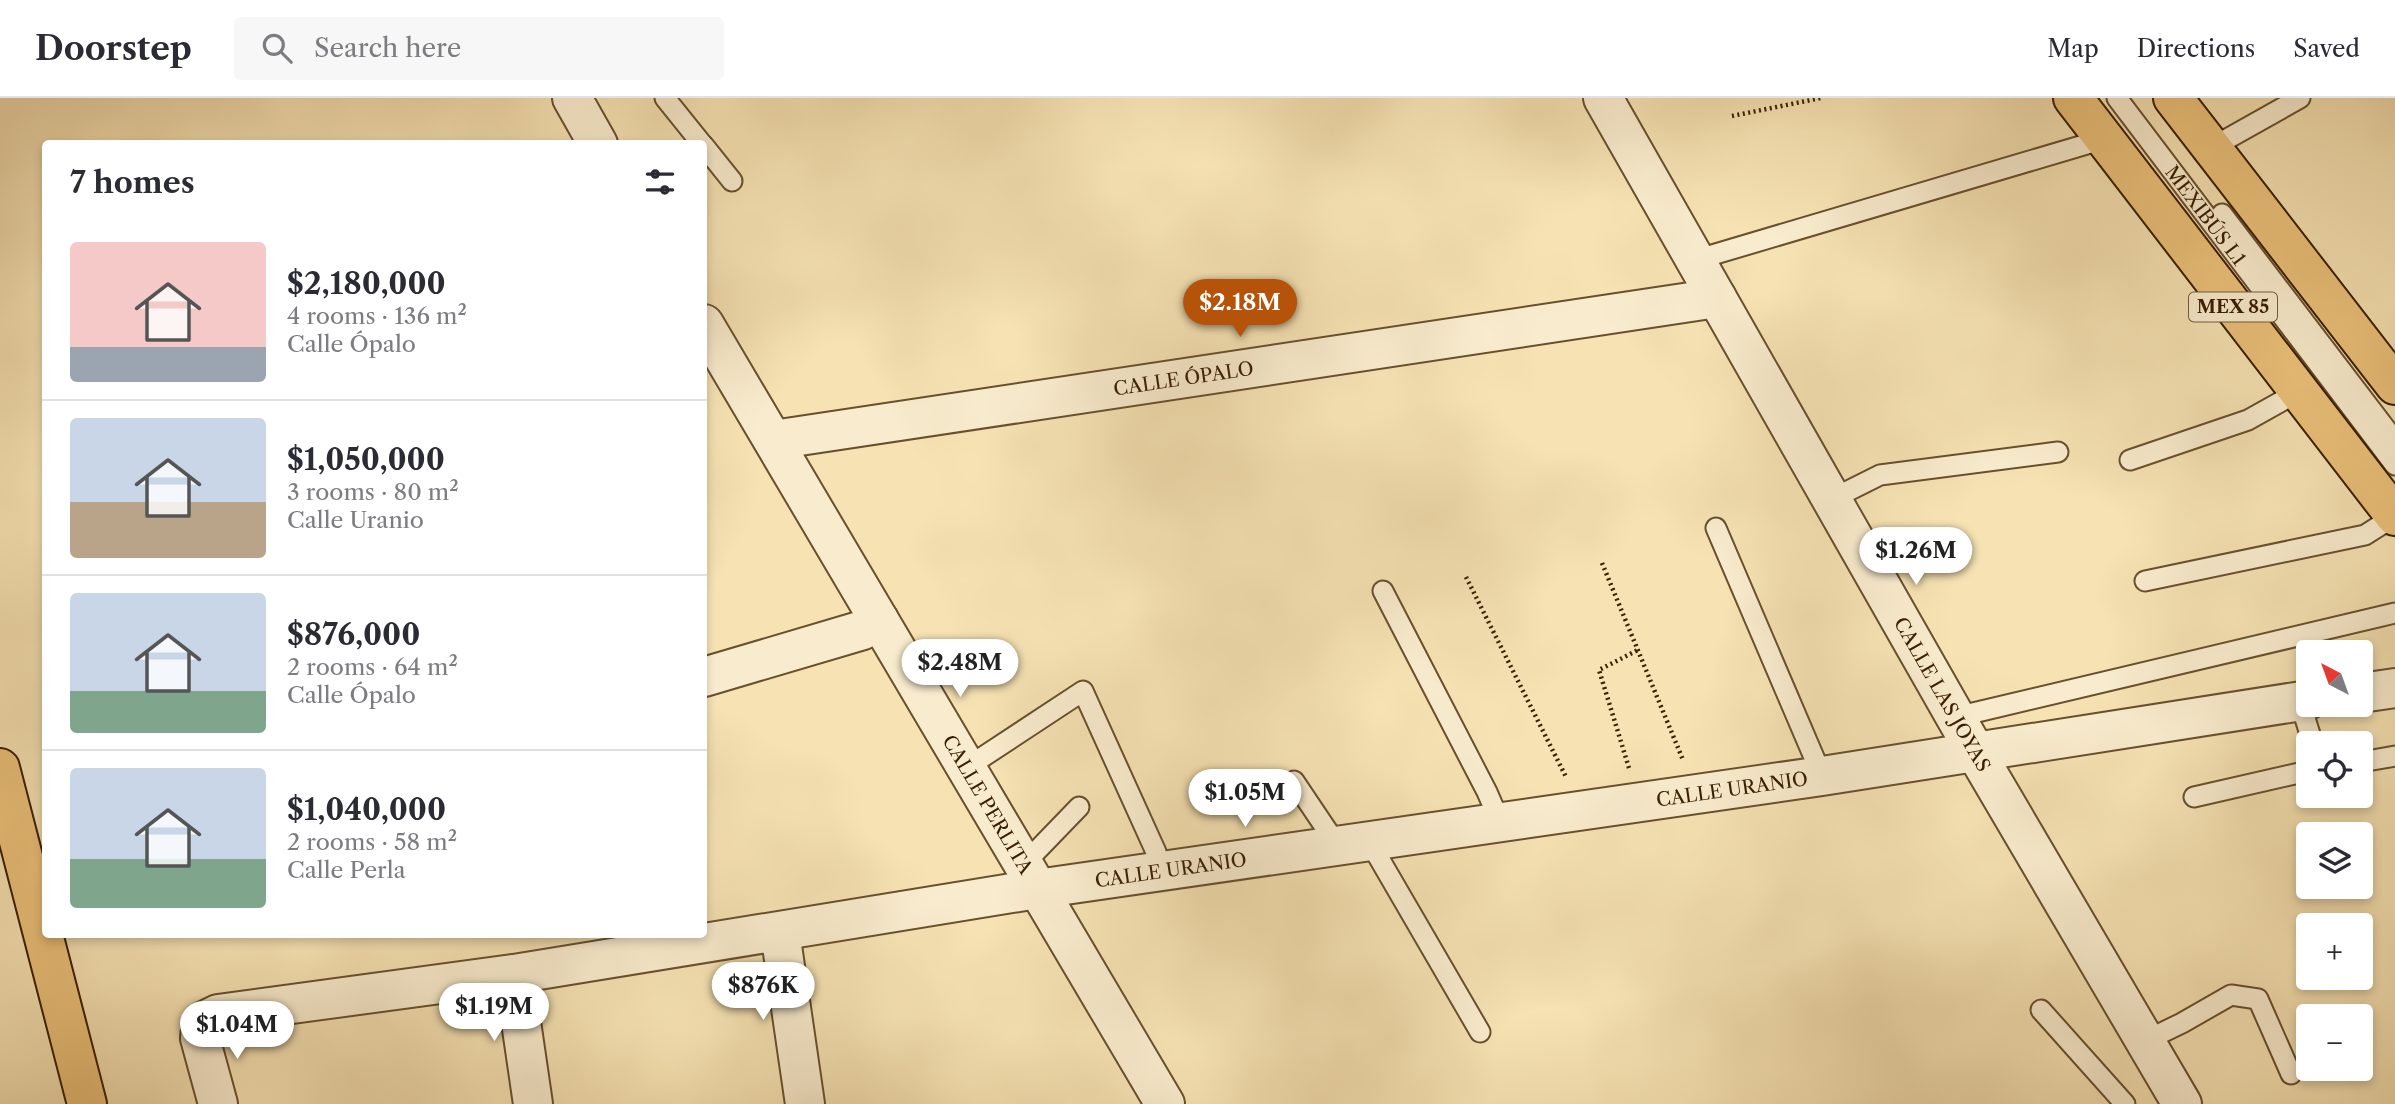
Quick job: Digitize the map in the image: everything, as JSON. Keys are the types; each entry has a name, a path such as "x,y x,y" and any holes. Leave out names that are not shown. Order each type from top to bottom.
{"main road":[{"name":"MEX 85","path":"2073,98 2395,516"},
{"path":"2173,98 2395,385"},
{"path":"0,768 42,930"},
{"path":"44,938 87,1104"}],"street":[{"path":"572,98 596,140"},
{"name":"CALLE LAS JOYAS","path":"1602,98 1976,753 2182,1104"},
{"name":"CALLE ÓPALO","path":"773,440 1717,298"},
{"name":"CALLE PERLITA","path":"707,329 1165,1104"},
{"path":"707,676 863,630 879,620"},
{"path":"2373,691 2395,688"},
{"name":"CALLE URANIO","path":"218,1104 200,1038 202,1022 218,1014 514,974 780,932 1030,877 1162,871 1976,753 2296,702"},
{"path":"780,932 805,1104"},
{"path":"514,974 533,1104"}],"lane":[{"path":"665,98 699,140"},
{"name":"MEXIBÚS L1","path":"2117,98 2395,465"},
{"name":"MEXIBÚS L1","path":"2133,98 2395,441"},
{"path":"2211,148 2300,98"},
{"path":"1695,260 2104,139"},
{"path":"707,150 732,181"},
{"path":"2130,460 2248,420 2298,392"},
{"path":"1832,499 1880,475 2058,452"},
{"path":"2145,581 2365,535 2395,516"},
{"path":"1716,528 1822,775"},
{"path":"1383,591 1500,822"},
{"path":"1956,717 2395,613"},
{"path":"966,768 1083,691 1156,852 1162,871"},
{"path":"2373,760 2395,756"},
{"path":"2194,797 2296,774"},
{"path":"1294,781 1353,843 1480,1032"},
{"path":"1030,877 1079,807"},
{"path":"2145,1041 2231,995 2258,999 2291,1074"},
{"path":"2041,1010 2125,1104"}],"path":[{"path":"1732,116 1821,98"},
{"path":"1602,563 1687,768 1693,794"},
{"path":"1466,577 1568,781 1578,811"},
{"path":"1637,650 1599,670 1638,802"}]}
